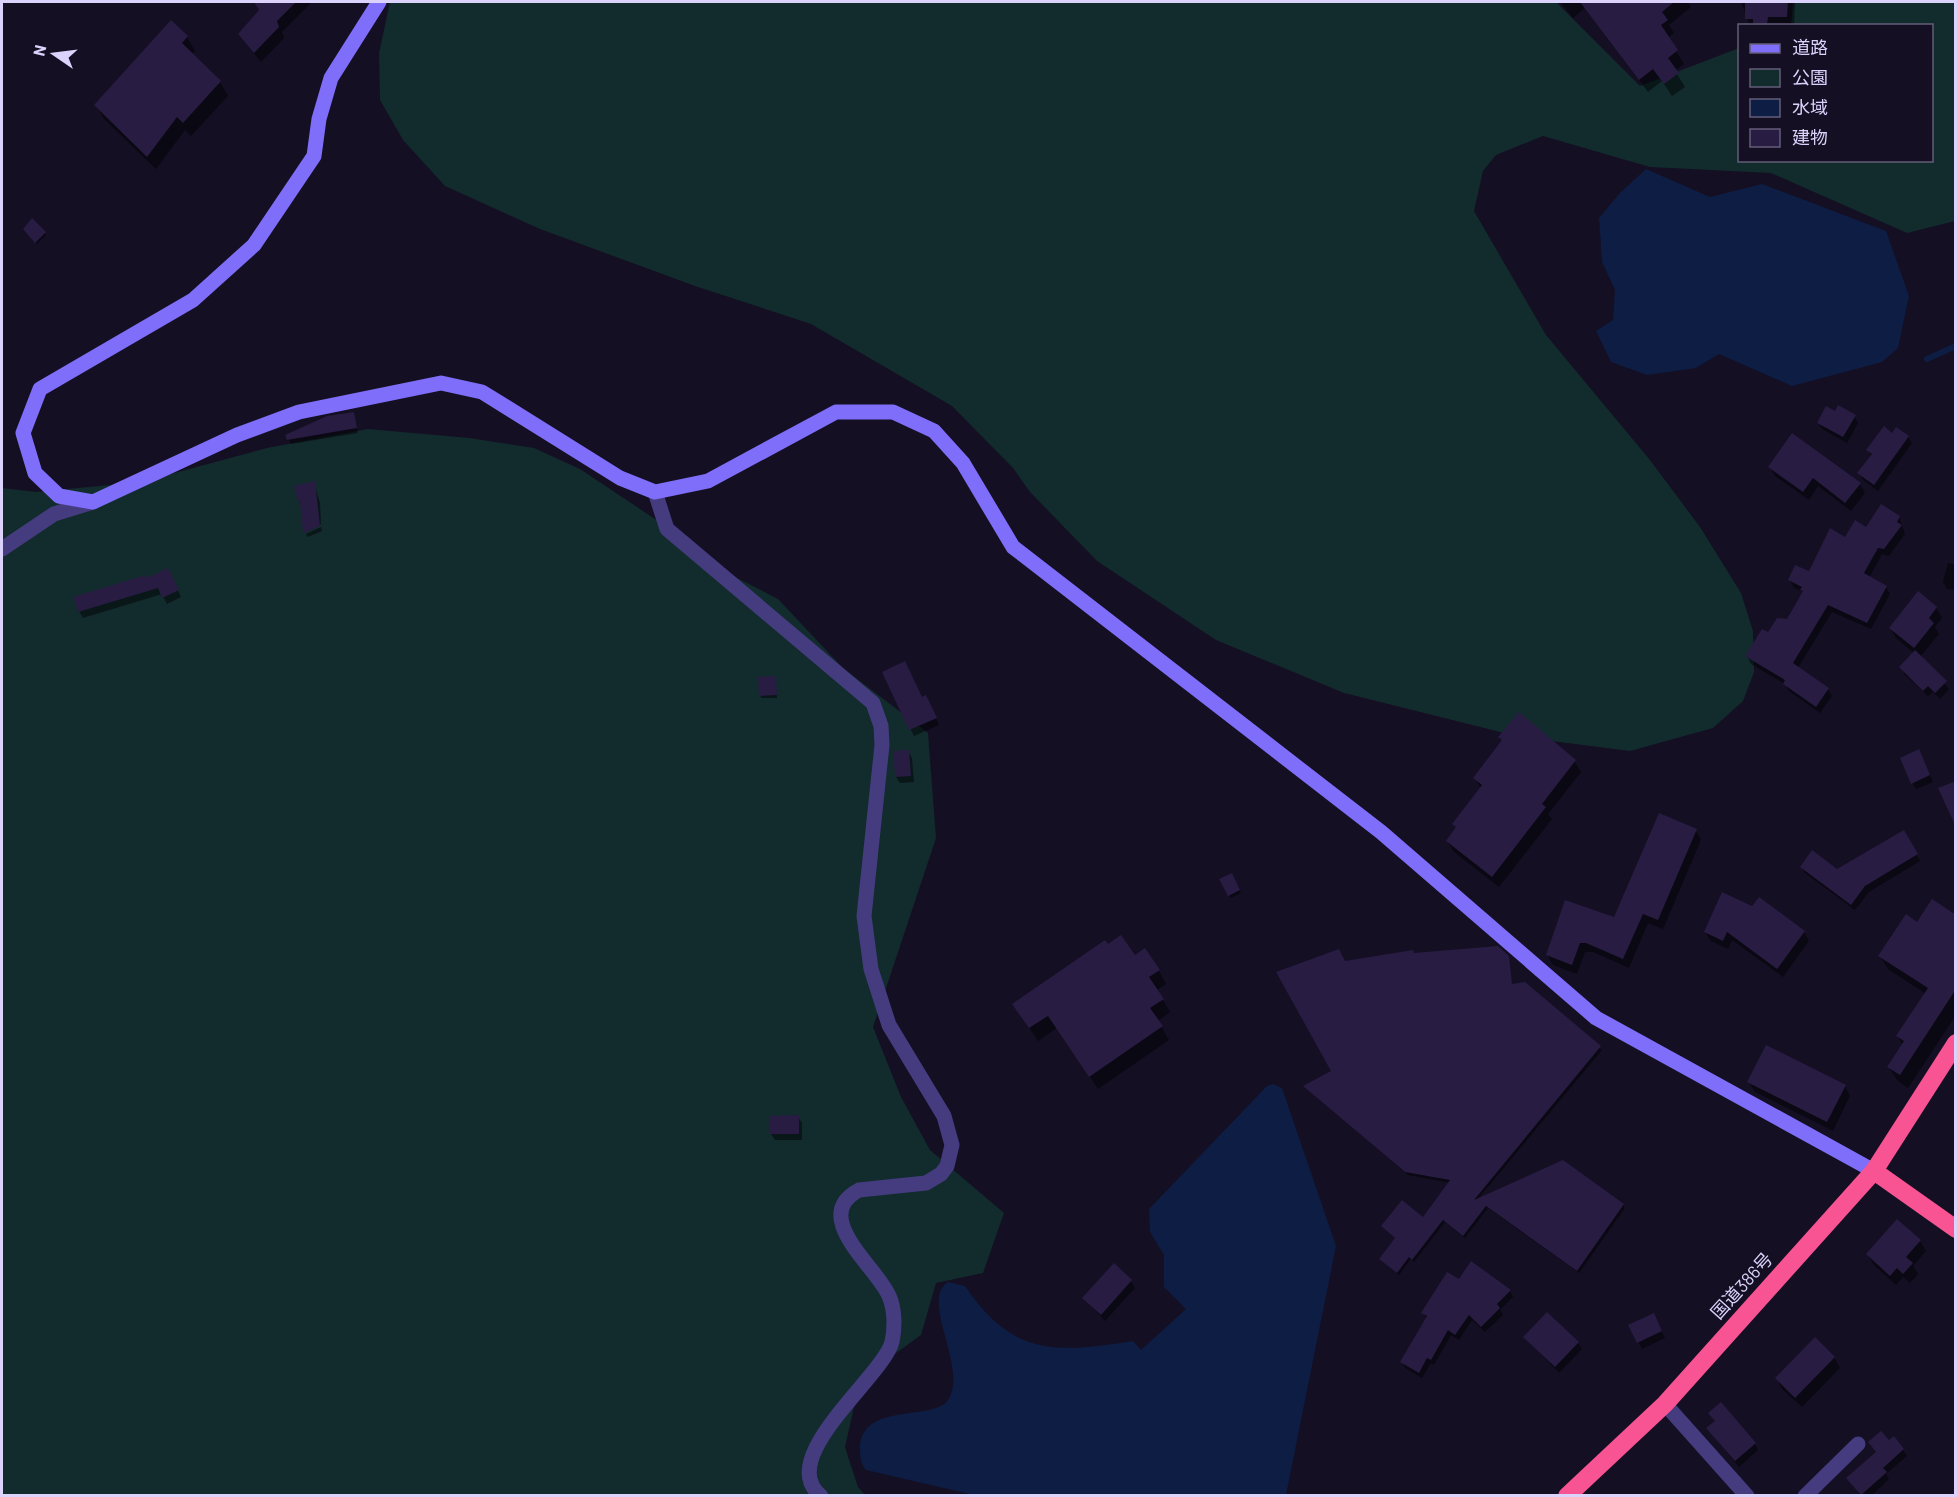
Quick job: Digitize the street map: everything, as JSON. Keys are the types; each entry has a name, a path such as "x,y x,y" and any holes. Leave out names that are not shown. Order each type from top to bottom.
{"highway":[{"name":"国道386号","path":"1567,1496 1665,1404 1874,1171 1956,1043"},
{"path":"1874,1171 1956,1229"}],"street":[{"path":"93,502 59,496 35,473 23,433 40,389 193,300 254,245 314,156 319,119 332,78 379,2"},
{"path":"2,549 54,514 93,502 237,435 299,412 441,383 482,392 621,478 655,492 708,481 836,412 893,412 934,432 963,463 1013,547 1381,832 1596,1018 1874,1171"},
{"path":"655,492 667,529 873,703 881,726 882,745 864,916 872,969 890,1025 944,1116 951,1135 951,1155 941,1174 926,1183 859,1190 850,1195 844,1205 842,1227 890,1296 894,1330 888,1353 814,1449 809,1471 814,1486 821,1496"},
{"path":"1665,1404 1747,1496"},
{"path":"1806,1496 1858,1444"}],"green space":[{"path":"390,2 1556,2 1640,86 1738,48 1738,162 1933,162 1933,24 1791,24 1793,2 1955,2 1955,221 1907,233 1771,173 1650,167 1543,136 1496,155 1483,171 1474,211 1546,335 1650,460 1700,527 1741,593 1753,631 1754,672 1743,701 1713,728 1630,751 1520,737 1344,693 1216,640 1097,561 1030,492 1013,468 952,406 811,324 695,286 540,229 445,186 403,140 380,100 379,53"},
{"path":"368,429 469,438 534,448 580,469 658,521 710,564 778,599 843,668 928,733 936,838 873,1027 901,1097 930,1150 1004,1213 983,1273 936,1283 921,1335 881,1364 854,1407 845,1447 858,1487 865,1495 2,1496 2,488 36,492 141,482 267,448"}],"water":[{"path":"1646,169 1710,197 1762,184 1886,231 1909,296 1898,348 1882,362 1792,386 1719,354 1696,368 1647,375 1611,362 1596,331 1613,320 1615,290 1602,262 1599,218 1620,193"},
{"path":"1273,1084 1282,1088 1336,1246 1286,1495 974,1495 866,1470 861,1461 860,1449 863,1434 872,1424 884,1418 928,1410 948,1400 953,1386 953,1371 939,1304 941,1291 948,1282 965,1286 983,1309 1001,1326 1019,1338 1038,1345 1059,1348 1133,1341 1141,1350 1186,1309 1164,1287 1164,1255 1150,1232 1149,1209 1267,1086"}],"building":[{"path":"254,2 296,2 277,21 279,27 254,53 238,34 259,10"},
{"path":"1580,2 1674,2 1662,12 1668,20 1661,25 1678,50 1668,58 1679,73 1664,84 1653,69 1639,80"},
{"path":"1745,2 1788,2 1787,17 1768,17 1767,24 1753,23 1753,19 1745,19"},
{"path":"171,20 188,36 182,43 221,81 183,123 177,117 147,157 94,105"},
{"path":"32,218 46,232 35,243 23,229"},
{"path":"1838,405 1856,415 1843,437 1817,423 1826,406 1835,411"},
{"path":"354,412 357,428 287,440 285,435 327,416"},
{"path":"1884,426 1892,433 1896,427 1909,436 1874,485 1857,473 1872,454 1866,450"},
{"path":"1792,433 1861,483 1845,503 1813,478 1803,492 1768,467"},
{"path":"315,481 320,526 303,533 300,501 298,501 294,486"},
{"path":"1881,504 1900,516 1897,522 1902,525 1884,549 1878,548 1864,573 1887,586 1867,623 1828,605 1793,663 1829,688 1816,707 1783,684 1785,680 1745,656 1762,629 1768,632 1777,618 1787,619 1803,591 1800,590 1802,587 1788,580 1795,565 1809,571 1830,528 1845,537 1855,520 1866,527"},
{"path":"168,568 179,590 162,598 158,588 78,612 73,597 146,575 147,578"},
{"path":"1918,591 1937,607 1929,618 1934,623 1914,648 1889,628"},
{"path":"1915,650 1947,681 1935,693 1928,686 1923,691 1899,667"},
{"path":"905,661 922,697 926,695 937,718 909,730 882,672"},
{"path":"776,676 777,695 759,696 758,677"},
{"path":"1519,712 1576,760 1542,804 1546,807 1492,877 1446,841 1456,827 1452,824 1482,785 1473,778 1502,740 1498,737"},
{"path":"1919,749 1930,775 1911,784 1900,758"},
{"path":"909,750 911,776 895,777 893,751"},
{"path":"1956,781 1956,827 1938,788"},
{"path":"1659,813 1697,829 1658,920 1643,914 1623,959 1586,943 1580,943 1572,965 1546,955 1565,900 1614,917"},
{"path":"1904,830 1918,854 1865,886 1851,905 1800,867 1812,850 1837,869"},
{"path":"1232,873 1240,890 1228,896 1219,879"},
{"path":"1722,892 1752,906 1759,897 1805,931 1777,969 1727,932 1723,941 1704,932"},
{"path":"1932,899 1956,915 1956,989 1900,1075 1887,1067 1904,1041 1896,1036 1928,988 1878,956 1906,914 1917,922"},
{"path":"1121,935 1135,955 1145,948 1160,970 1149,977 1164,999 1150,1008 1163,1026 1089,1077 1048,1016 1029,1028 1012,1004 1105,940 1108,944"},
{"path":"1498,946 1509,956 1512,984 1525,982 1601,1046 1474,1200 1563,1160 1624,1204 1577,1271 1486,1206 1463,1236 1443,1220 1412,1260 1409,1257 1397,1273 1379,1259 1395,1238 1381,1226 1402,1200 1423,1217 1450,1180 1405,1172 1303,1086 1331,1071 1276,972 1339,949 1345,961 1413,950 1414,953"},
{"path":"1766,1045 1846,1085 1827,1122 1747,1082"},
{"path":"799,1115 799,1134 769,1134 769,1116"},
{"path":"1897,1219 1921,1240 1906,1257 1913,1263 1903,1274 1897,1268 1890,1276 1866,1254"},
{"path":"1471,1261 1511,1290 1497,1304 1500,1308 1481,1327 1469,1315 1455,1335 1448,1330 1431,1360 1427,1358 1419,1373 1400,1362 1427,1316 1421,1313 1447,1272 1459,1279"},
{"path":"1114,1263 1132,1280 1101,1315 1082,1298"},
{"path":"1547,1312 1579,1342 1555,1367 1523,1337"},
{"path":"1654,1313 1662,1331 1637,1343 1628,1325"},
{"path":"1815,1337 1835,1357 1795,1398 1775,1378"},
{"path":"1721,1402 1756,1443 1735,1461 1706,1428 1715,1421 1708,1413"},
{"path":"1881,1431 1889,1440 1894,1436 1904,1449 1883,1468 1887,1472 1861,1495 1846,1478 1876,1452 1868,1442"}],"waterway":[{"path":"1927,359 1956,346"}]}
